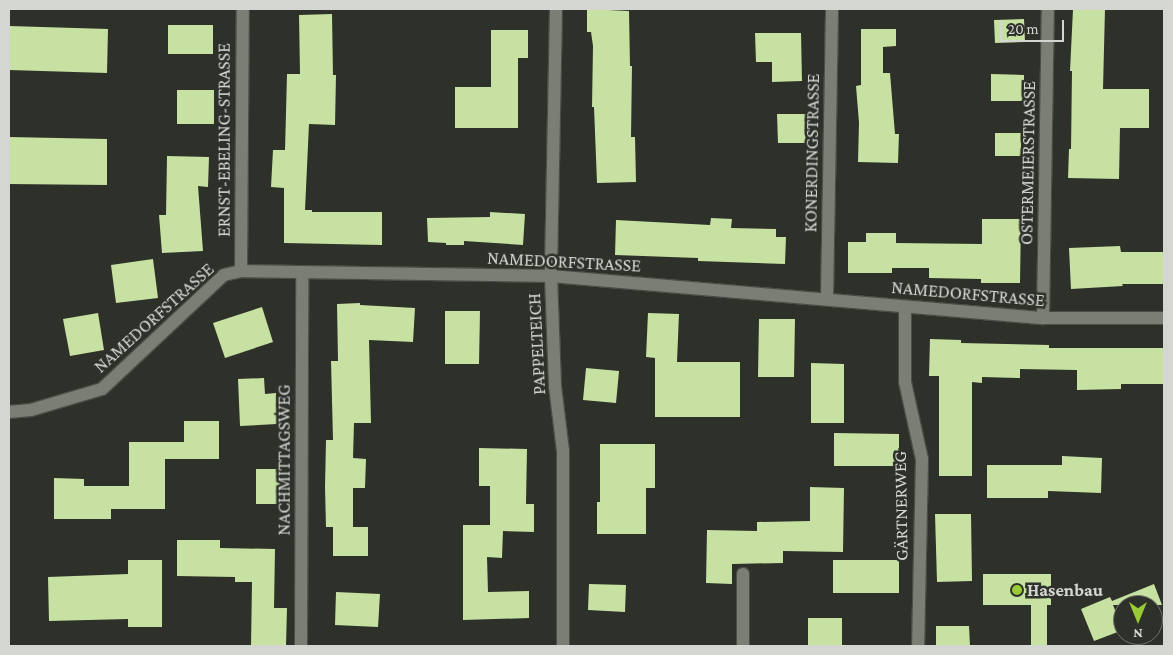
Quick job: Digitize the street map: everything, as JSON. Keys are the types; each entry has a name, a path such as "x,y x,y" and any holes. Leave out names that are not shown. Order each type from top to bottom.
{"street":[{"name":"ERNST-EBELING-STRASSE","path":"241,271 243,9"},
{"name":"PAPPELTEICH","path":"556,9 551,276 556,386 564,451 563,646"},
{"name":"KONERDINGSTRASSE","path":"827,298 832,9"},
{"name":"OSTERMEIERSTRASSE","path":"1043,318 1048,9"},
{"name":"NAMEDORFSTRASSE","path":"9,412 31,410 102,389 224,275 241,271 551,276 827,298 905,307 1043,318 1164,318"},
{"name":"NACHMITTAGSWEG","path":"301,646 302,273"},
{"name":"GÄRTNERWEG","path":"905,307 905,382 922,459 918,646"},
{"path":"743,574 743,646"}],"building":[{"path":"587,9 629,11 630,66 632,66 631,137 635,137 636,182 597,183 594,107 592,107 593,46 591,32 587,32"},
{"path":"1073,9 1105,9 1103,89 1149,89 1149,128 1120,128 1119,179 1068,178 1069,149 1071,149 1072,71 1070,71"},
{"path":"332,14 333,75 336,75 335,125 309,124 305,210 312,210 312,212 382,212 382,245 284,243 284,188 271,187 273,150 285,150 287,74 300,74 299,15"},
{"path":"1024,19 1025,42 995,43 994,20"},
{"path":"168,25 213,25 213,54 168,54"},
{"path":"9,26 108,29 107,73 9,70"},
{"path":"861,29 896,29 896,46 883,47 883,73 890,73 895,134 899,134 898,163 858,162 859,123 856,86 861,85"},
{"path":"491,30 528,30 528,58 518,58 518,128 455,128 455,87 491,87"},
{"path":"755,33 801,33 802,81 772,82 772,62 756,62"},
{"path":"991,74 1024,75 1024,101 991,101"},
{"path":"177,90 214,90 214,124 177,124"},
{"path":"777,114 811,114 811,143 778,143"},
{"path":"995,133 1021,133 1021,156 995,156"},
{"path":"9,137 107,139 107,185 9,184"},
{"path":"167,156 209,157 208,187 198,186 203,251 162,253 159,215 166,215"},
{"path":"490,212 525,214 523,245 464,241 464,245 446,245 446,243 428,242 427,218 490,217"},
{"path":"711,218 732,219 731,228 776,229 776,237 786,237 785,264 698,261 698,258 615,255 616,220 710,225"},
{"path":"982,219 1021,219 1020,283 981,283 981,279 929,278 929,268 892,268 892,273 848,273 848,242 866,242 866,233 896,233 896,243 982,244"},
{"path":"1120,246 1121,252 1164,252 1164,284 1122,284 1123,286 1071,289 1069,248"},
{"path":"153,259 158,298 116,303 111,265"},
{"path":"360,303 360,305 415,308 413,342 369,340 371,423 354,423 353,458 366,459 365,488 353,488 353,527 368,527 368,556 333,556 333,527 326,527 325,487 326,440 333,440 331,361 338,361 337,304"},
{"path":"262,307 273,342 225,358 213,323"},
{"path":"445,311 480,311 479,364 445,364"},
{"path":"98,313 104,350 70,356 63,319"},
{"path":"648,313 679,314 677,362 740,362 740,417 655,417 655,358 646,357"},
{"path":"759,319 795,319 794,377 758,377"},
{"path":"930,339 961,340 961,343 1049,345 1049,348 1164,348 1164,384 1121,384 1121,389 1077,390 1077,370 1020,369 1020,378 982,377 982,383 972,382 972,476 939,476 939,376 929,376"},
{"path":"811,363 844,364 844,423 811,423"},
{"path":"586,368 619,371 616,403 583,400"},
{"path":"264,378 265,394 276,393 277,424 240,426 238,379"},
{"path":"184,421 219,421 219,459 165,459 165,509 111,509 111,519 54,519 54,478 84,479 84,486 129,486 129,442 184,442"},
{"path":"834,433 899,434 899,466 834,466"},
{"path":"600,444 655,444 655,488 646,488 646,534 597,534 597,502 600,502"},
{"path":"479,448 527,449 526,504 534,504 534,532 503,531 502,558 487,557 488,592 529,591 529,618 463,620 463,525 490,525 490,486 479,486"},
{"path":"1062,456 1102,458 1101,493 1048,491 1048,498 987,498 987,465 1062,465"},
{"path":"256,469 281,469 281,504 256,504"},
{"path":"810,487 844,488 843,552 783,551 783,563 732,564 732,584 706,583 707,530 757,531 757,522 810,521"},
{"path":"935,514 971,514 972,581 937,582"},
{"path":"177,540 220,540 220,548 275,549 274,608 287,608 286,646 251,646 252,582 235,582 235,577 177,576"},
{"path":"128,560 162,560 162,627 128,627 128,619 49,621 48,577 128,574"},
{"path":"833,560 899,560 899,593 833,593"},
{"name":"Hasenbau","path":"983,574 1051,574 1051,605 1047,605 1047,646 1031,646 1031,605 983,605"},
{"path":"589,584 626,585 625,612 588,610"},
{"path":"1154,584 1158,595 1127,595"},
{"path":"336,592 380,594 378,627 335,625"},
{"path":"1110,597 1112,601 1113,634 1094,641 1081,609"},
{"path":"808,618 842,618 842,646 808,646"},
{"path":"936,626 969,626 970,646 936,646"}],"place":[{"name":"Hasenbau","path":"1017,590"}]}
